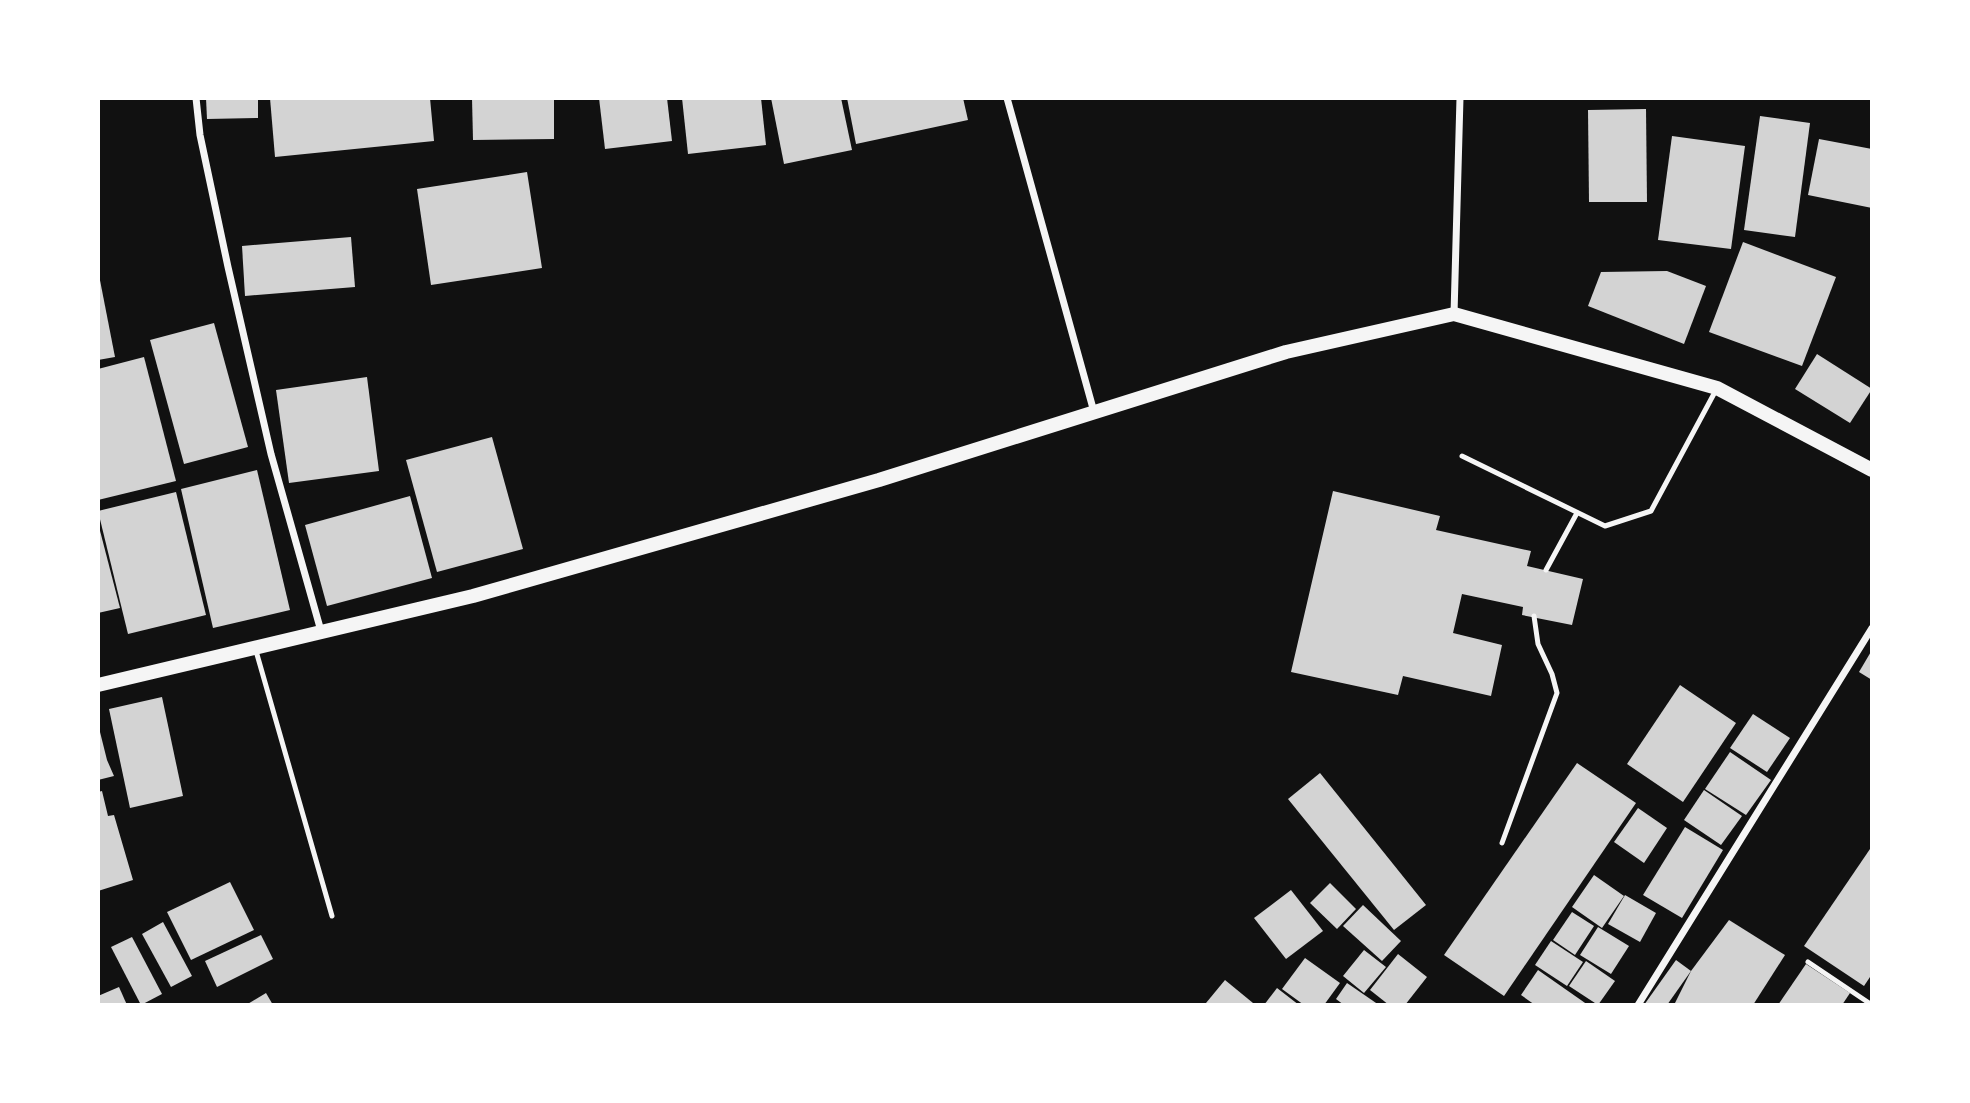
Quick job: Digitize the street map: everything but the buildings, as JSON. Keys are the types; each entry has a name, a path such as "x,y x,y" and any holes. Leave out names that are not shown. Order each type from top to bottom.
{"main road":[{"path":"98,685 499,589 879,480 1286,352 1454,314 1717,388 1872,470"}],"street":[{"path":"196,98 220,228 271,454 321,631"},
{"path":"1007,98 1094,413"},
{"path":"1454,314 1460,98"},
{"path":"1638,1005 1872,628"}],"lane":[{"path":"1462,456 1605,526 1651,511 1717,388"},
{"path":"1546,570 1577,513"},
{"path":"1502,843 1557,693 1552,674 1538,644 1534,617"},
{"path":"254,648 261,664 332,916"},
{"path":"1808,962 1872,1005"}]}
